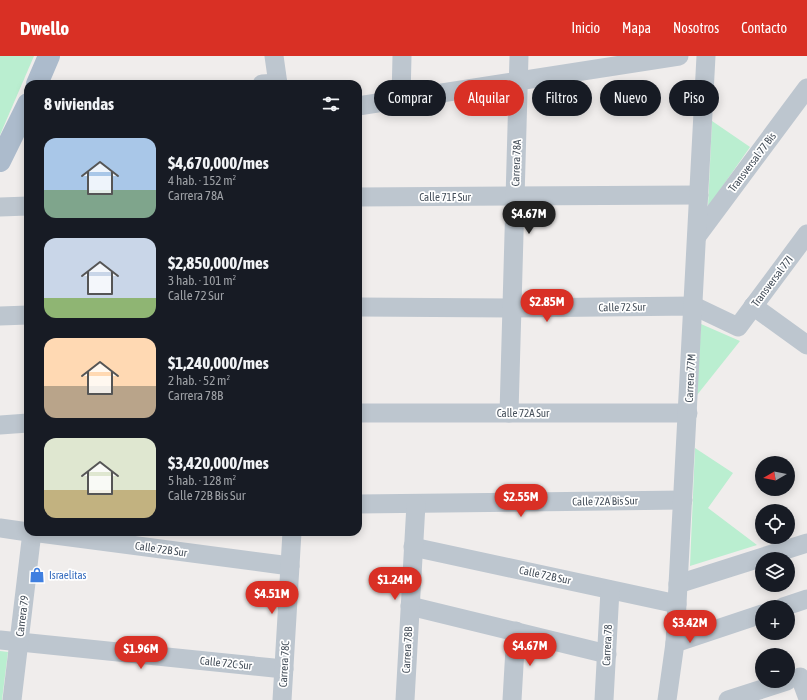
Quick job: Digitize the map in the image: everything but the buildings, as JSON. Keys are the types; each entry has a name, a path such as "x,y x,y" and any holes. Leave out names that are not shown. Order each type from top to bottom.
{"main road":[{"path":"39,80 49,56"},
{"path":"0,161 24,112"}],"street":[{"path":"272,80 274,56"},
{"path":"402,56 402,80"},
{"name":"Carrera 78A","path":"518,80 519,56"},
{"path":"524,80 679,56"},
{"name":"Carrera 77M","path":"667,700 675,643 694,306 706,56"},
{"name":"Transversal 77 Bis","path":"697,236 807,89"},
{"path":"362,105 374,104"},
{"name":"Carrera 78A","path":"509,413 517,116"},
{"name":"Calle 71F Sur","path":"362,197 699,195"},
{"path":"0,207 24,206"},
{"name":"Transversal 77I","path":"738,327 807,234"},
{"name":"Calle 72 Sur","path":"362,307 512,308 694,306 738,327"},
{"path":"754,306 807,345"},
{"path":"0,316 24,315"},
{"name":"Calle 72A Sur","path":"362,413 688,413"},
{"path":"0,425 24,423"},
{"name":"Calle 72A Bis Sur","path":"362,504 683,500"},
{"name":"Carrera 78B","path":"405,700 416,504"},
{"path":"0,528 24,531"},
{"name":"Carrera 79","path":"12,700 32,536"},
{"name":"Calle 72B Sur","path":"62,536 290,566"},
{"name":"Carrera 78C","path":"282,700 292,536"},
{"path":"678,584 807,543"},
{"name":"Calle 72B Sur","path":"413,547 677,604"},
{"name":"Carrera 78","path":"604,700 610,590"},
{"path":"795,603 807,599"},
{"path":"410,606 607,654"},
{"path":"675,643 755,616"},
{"path":"512,700 516,631"},
{"name":"Calle 72C Sur","path":"0,640 284,669"},
{"path":"728,700 796,678 807,696"}],"green space":[{"path":"0,56 34,56 0,135"},
{"path":"712,121 750,147 708,207"},
{"path":"701,324 740,341 697,395"},
{"path":"695,448 733,473 708,508 757,545 690,566"},
{"path":"0,651 8,652 2,700 0,700"}],"place":[{"name":"Israelitas","path":"37,575"}]}
